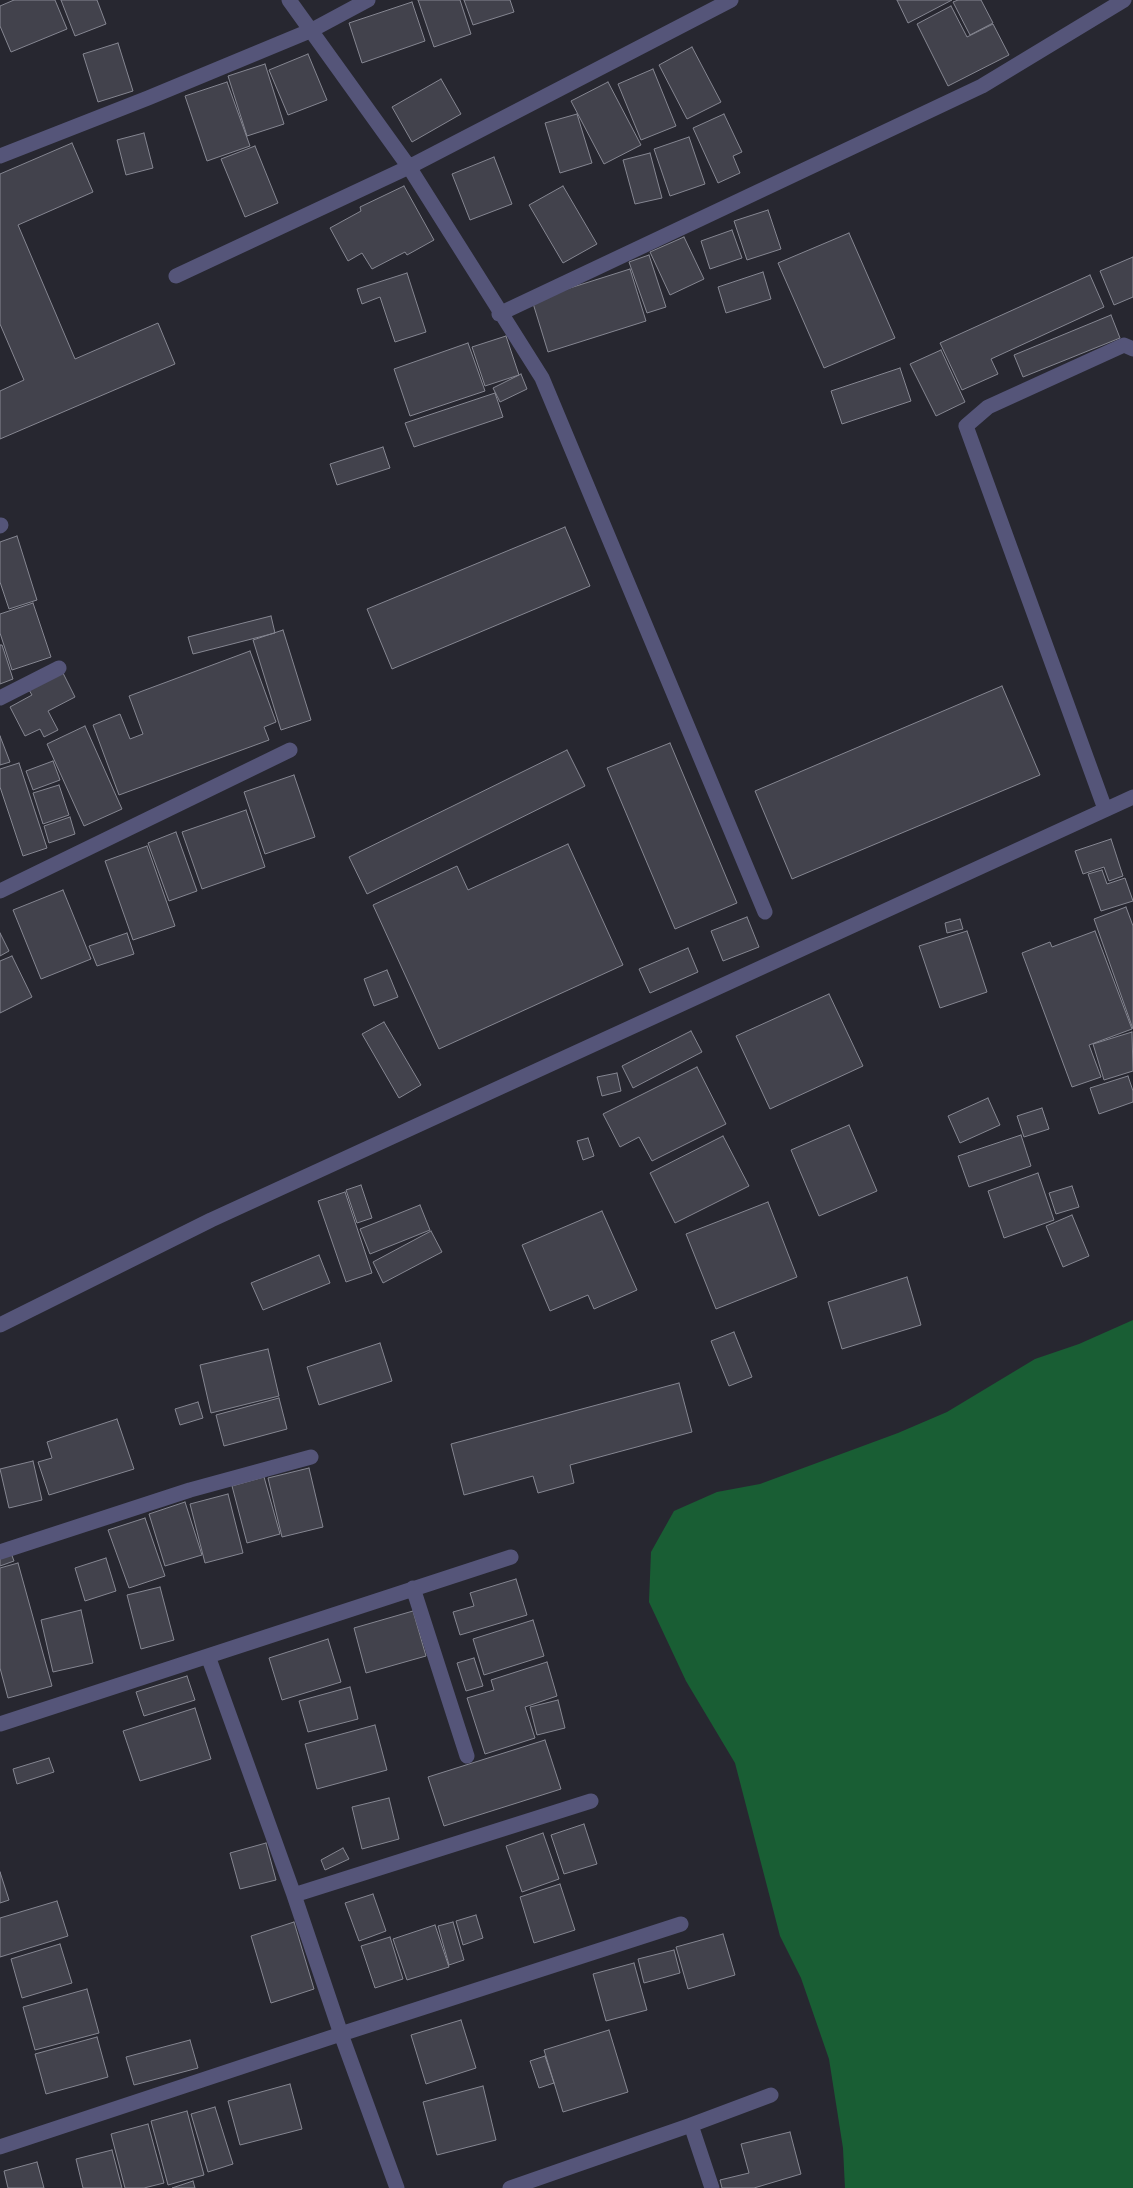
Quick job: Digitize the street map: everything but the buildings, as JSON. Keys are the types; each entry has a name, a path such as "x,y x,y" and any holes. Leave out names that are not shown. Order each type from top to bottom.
{"street":[{"path":"289,0 409,167 499,314 542,378 765,912"},
{"path":"0,156 148,98 312,30 368,0"},
{"path":"176,276 409,167 731,0"},
{"path":"499,314 982,86 1124,0"},
{"path":"1104,810 966,426 988,407 1124,345 1133,349"},
{"path":"0,698 59,668"},
{"path":"0,891 290,750"},
{"path":"0,1325 211,1220 1133,797"},
{"path":"0,1552 190,1490 311,1457"},
{"path":"0,1724 511,1556"},
{"path":"413,1588 467,1756"},
{"path":"208,1656 294,1895 340,2034 397,2188"},
{"path":"294,1895 591,1801"},
{"path":"0,2146 680,1924"},
{"path":"510,2188 771,2095"},
{"path":"691,2125 712,2188"}],"green space":[{"path":"1133,1320 1133,2188 845,2188 843,2148 829,2059 801,1978 780,1936 735,1763 686,1681 649,1602 651,1552 674,1511 717,1492 760,1484 898,1433 947,1412 1035,1359 1079,1344"}]}
